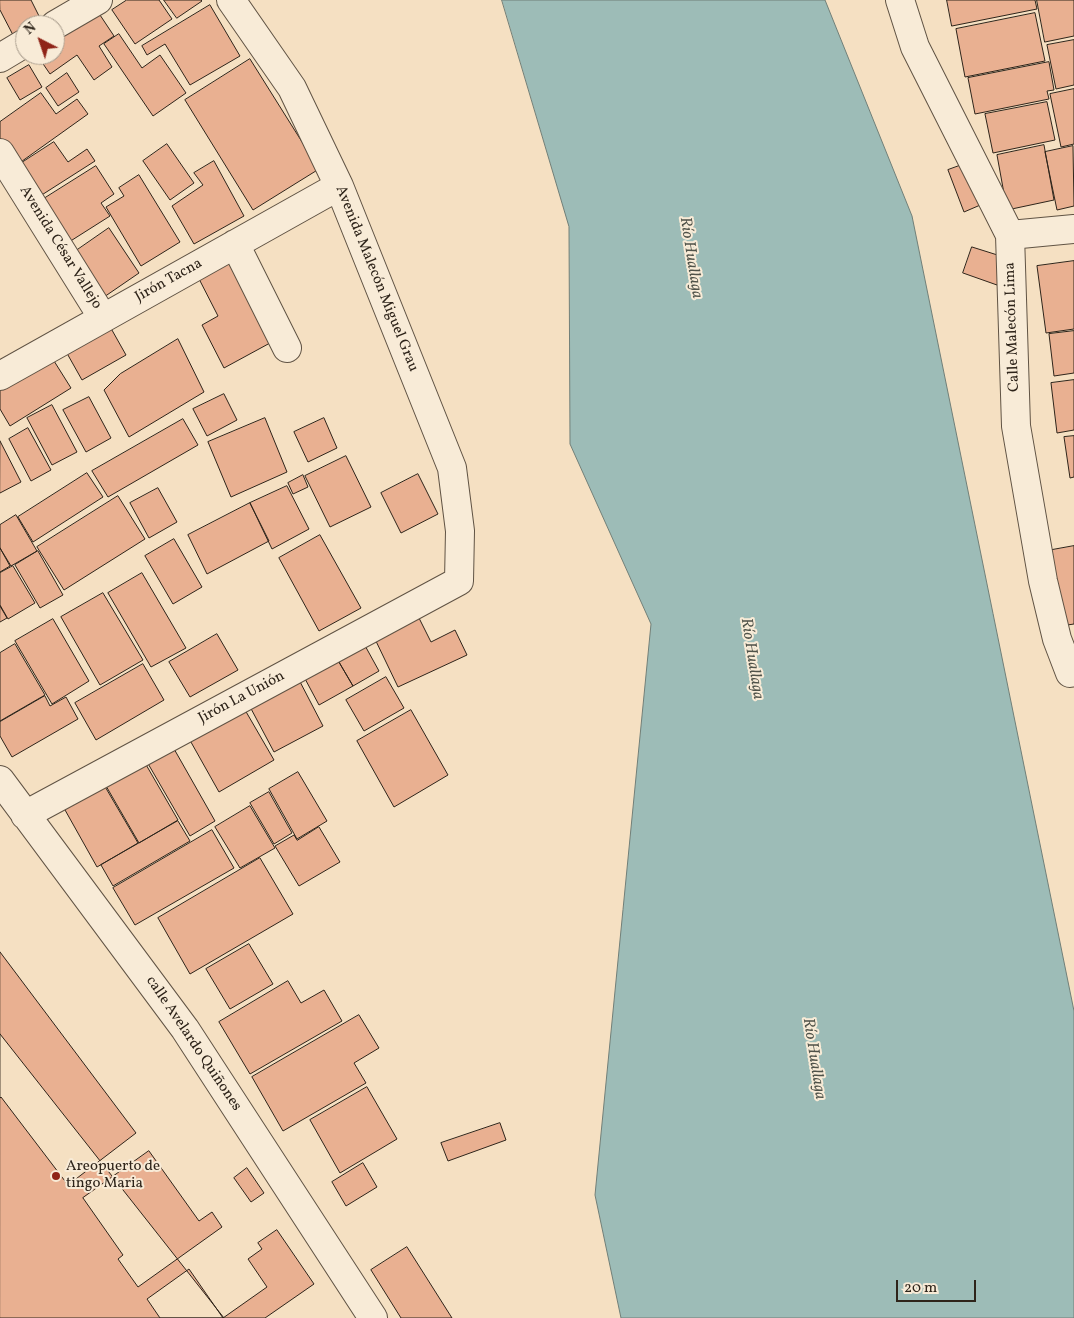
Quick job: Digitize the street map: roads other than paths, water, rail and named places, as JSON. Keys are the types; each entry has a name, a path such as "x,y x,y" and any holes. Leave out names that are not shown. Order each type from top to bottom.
{"street":[{"path":"65,19 98,0"},
{"name":"Avenida Malecón Miguel Grau","path":"231,0 292,88 339,186 452,468 460,531 459,581"},
{"name":"Calle Malecón Lima","path":"900,0 915,47 1010,235 1016,426 1043,582 1056,639 1072,673"},
{"path":"0,58 15,49"},
{"name":"Avenida César Vallejo","path":"0,153 103,318"},
{"name":"Jirón Tacna","path":"0,376 339,186"},
{"path":"1010,235 1074,229"},
{"path":"235,244 287,348"},
{"name":"Jirón La Unión","path":"25,815 459,581"},
{"name":"calle Avelardo Quiñones","path":"0,780 186,1029 373,1318"}],"water":[{"name":"Río Huallaga","path":"502,0 825,0 912,216 1074,1011 1074,1318 621,1318 595,1195 651,624 570,444 569,227"}],"place":[{"name":"Areopuerto de tingo Maria","path":"56,1176"}]}
